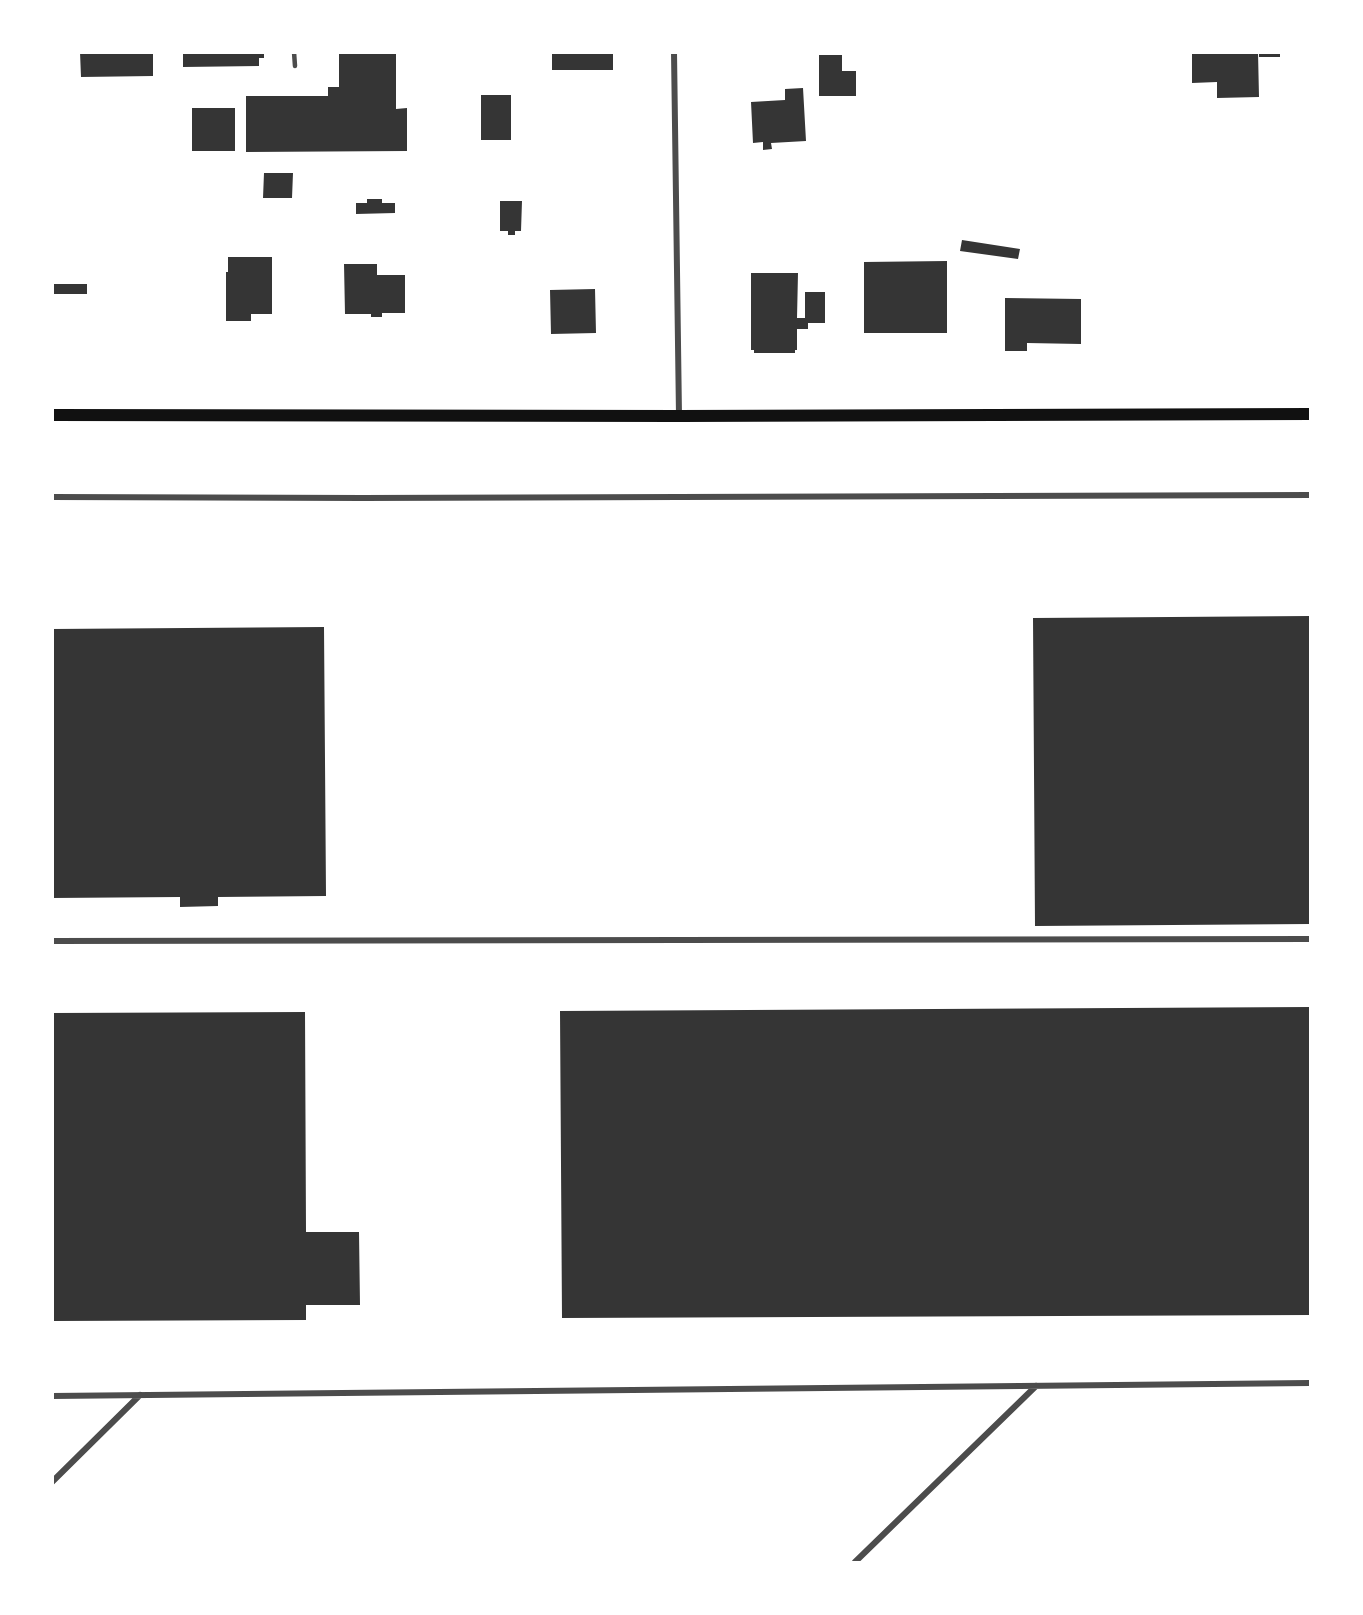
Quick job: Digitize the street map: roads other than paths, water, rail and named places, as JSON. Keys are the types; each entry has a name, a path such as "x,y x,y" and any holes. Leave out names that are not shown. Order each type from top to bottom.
{"main road":[{"path":"52,415 1311,414"}],"street":[{"path":"674,52 679,416"},
{"path":"52,498 1311,495"},
{"path":"52,941 1311,939"},
{"path":"52,1396 1311,1383"},
{"path":"855,1563 1036,1386"},
{"path":"52,1482 140,1395"}],"lane":[{"path":"294,52 295,66"}]}
